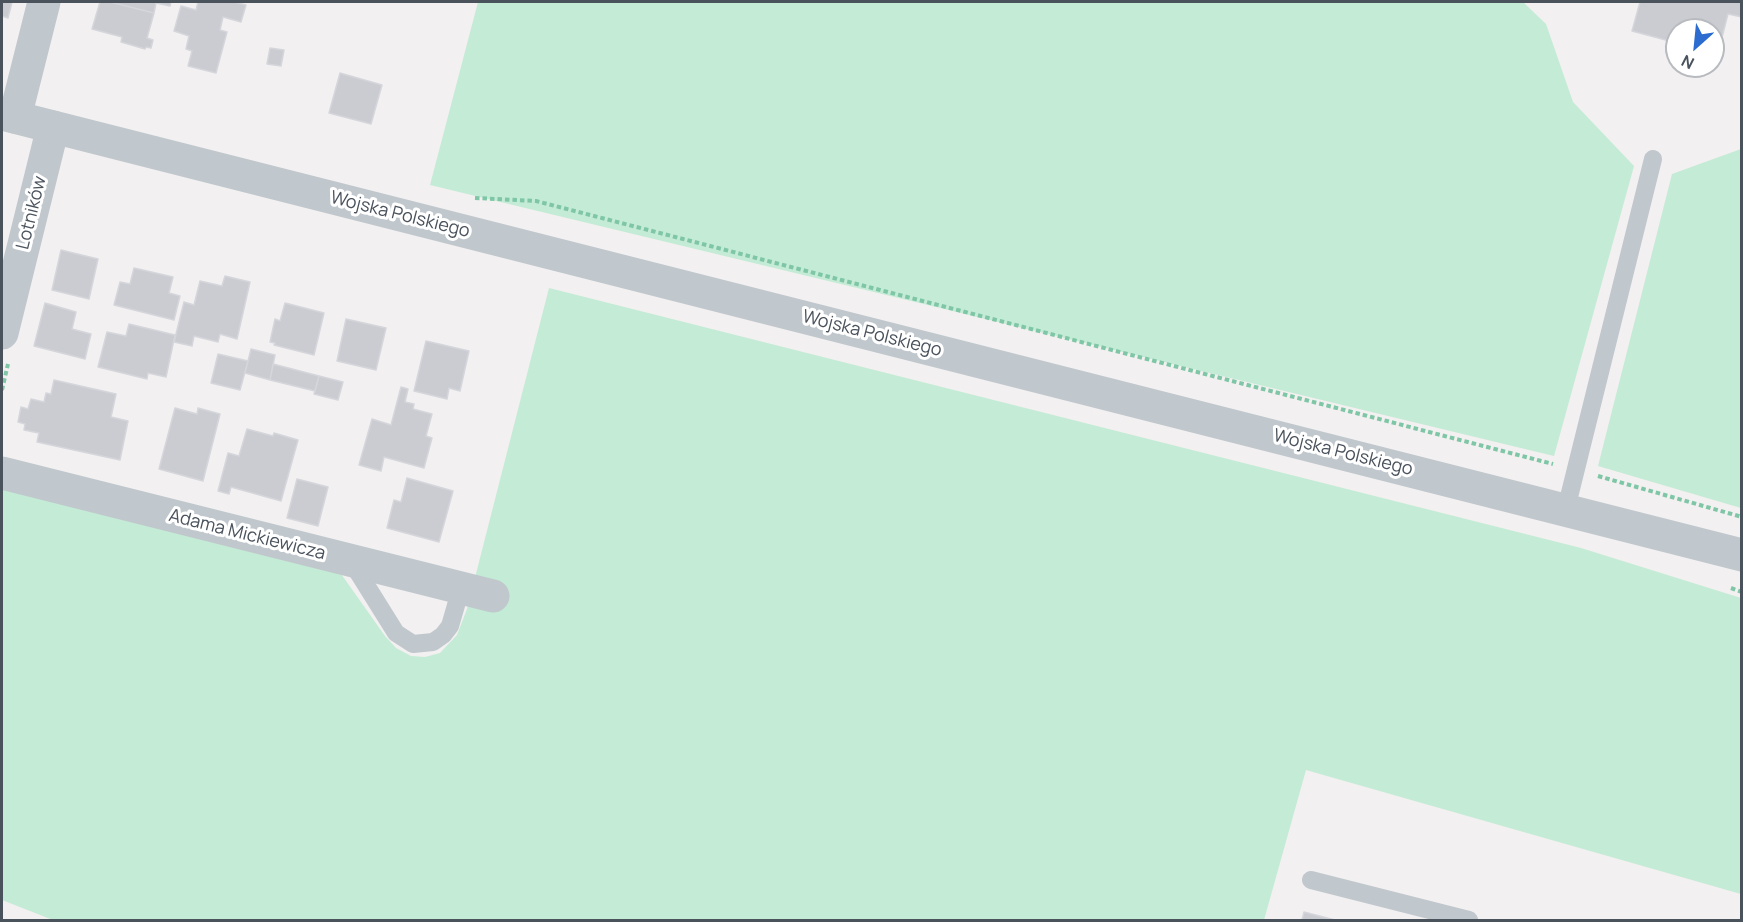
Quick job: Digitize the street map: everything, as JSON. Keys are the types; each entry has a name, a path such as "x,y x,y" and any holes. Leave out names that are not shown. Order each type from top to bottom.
{"street":[{"path":"8,116 44,2"},
{"name":"Wojska Polskiego","path":"8,116 1742,555"},
{"name":"Lotników","path":"2,333 53,127"},
{"name":"Adama Mickiewicza","path":"2,473 493,596"}],"lane":[{"path":"1566,509 1653,159"},
{"path":"351,561 396,633 413,644 433,642 443,635 450,626 461,588"},
{"path":"1311,880 1469,921"}],"path":[{"path":"470,198 536,201 1576,470 1742,517"}],"green space":[{"path":"478,2 1523,2 1546,24 1573,102 1634,166 1554,456 430,185"},
{"path":"1742,149 1741,508 1598,466 1672,174"},
{"path":"549,288 1581,548 1741,598 1741,894 1306,770 1264,920 53,920 2,900 2,487 339,571 396,648 411,656 425,657 440,653 457,635 467,609"}],"building":[{"path":"2,2 12,2 8,18 2,16"},
{"path":"100,2 110,2 154,13 147,38 153,40 151,48 146,47 145,49 121,42 122,37 92,29"},
{"path":"110,2 171,2 170,6 156,3 154,13"},
{"path":"198,2 234,2 246,5 241,22 223,17 220,30 227,32 216,73 188,66 192,51 186,49 189,36 174,31 181,6 196,10"},
{"path":"1640,2 1742,2 1742,17 1728,14 1725,26 1725,18 1665,18 1665,40 1632,31"},
{"path":"270,48 284,50 281,66 267,64"},
{"path":"340,73 382,85 371,124 329,113"},
{"path":"61,250 98,259 89,299 52,290"},
{"path":"134,268 173,277 169,293 180,296 174,320 114,305 120,282 130,284"},
{"path":"225,276 250,282 237,339 220,334 218,342 194,336 192,346 174,342 184,302 194,305 200,281 222,286"},
{"path":"45,303 76,312 72,329 91,334 85,359 34,346"},
{"path":"285,303 324,313 314,355 270,342 275,319 280,321"},
{"path":"346,319 386,328 376,370 337,361"},
{"path":"129,324 175,335 166,377 148,373 147,379 98,367 107,332 126,336"},
{"path":"426,341 469,351 460,391 449,388 447,399 414,391"},
{"path":"251,349 275,355 270,380 245,373"},
{"path":"218,354 248,361 240,390 211,383"},
{"path":"273,364 319,376 315,391 270,380"},
{"path":"319,376 343,382 338,400 314,394"},
{"path":"54,380 116,394 111,417 128,421 120,460 37,442 39,433 24,430 25,424 18,422 21,407 28,409 31,399 44,402 46,393 51,394"},
{"path":"401,387 408,389 405,402 414,404 413,409 432,414 426,436 432,438 424,468 384,457 381,471 359,465 372,419 391,425"},
{"path":"175,408 197,414 198,408 220,414 203,481 159,469"},
{"path":"247,429 298,440 281,501 231,487 229,494 218,491 228,453 239,456"},
{"path":"407,478 453,491 439,542 387,528 394,500 401,502"},
{"path":"297,479 328,487 318,526 287,518"},
{"path":"1304,912 1335,920 1302,920"}]}
